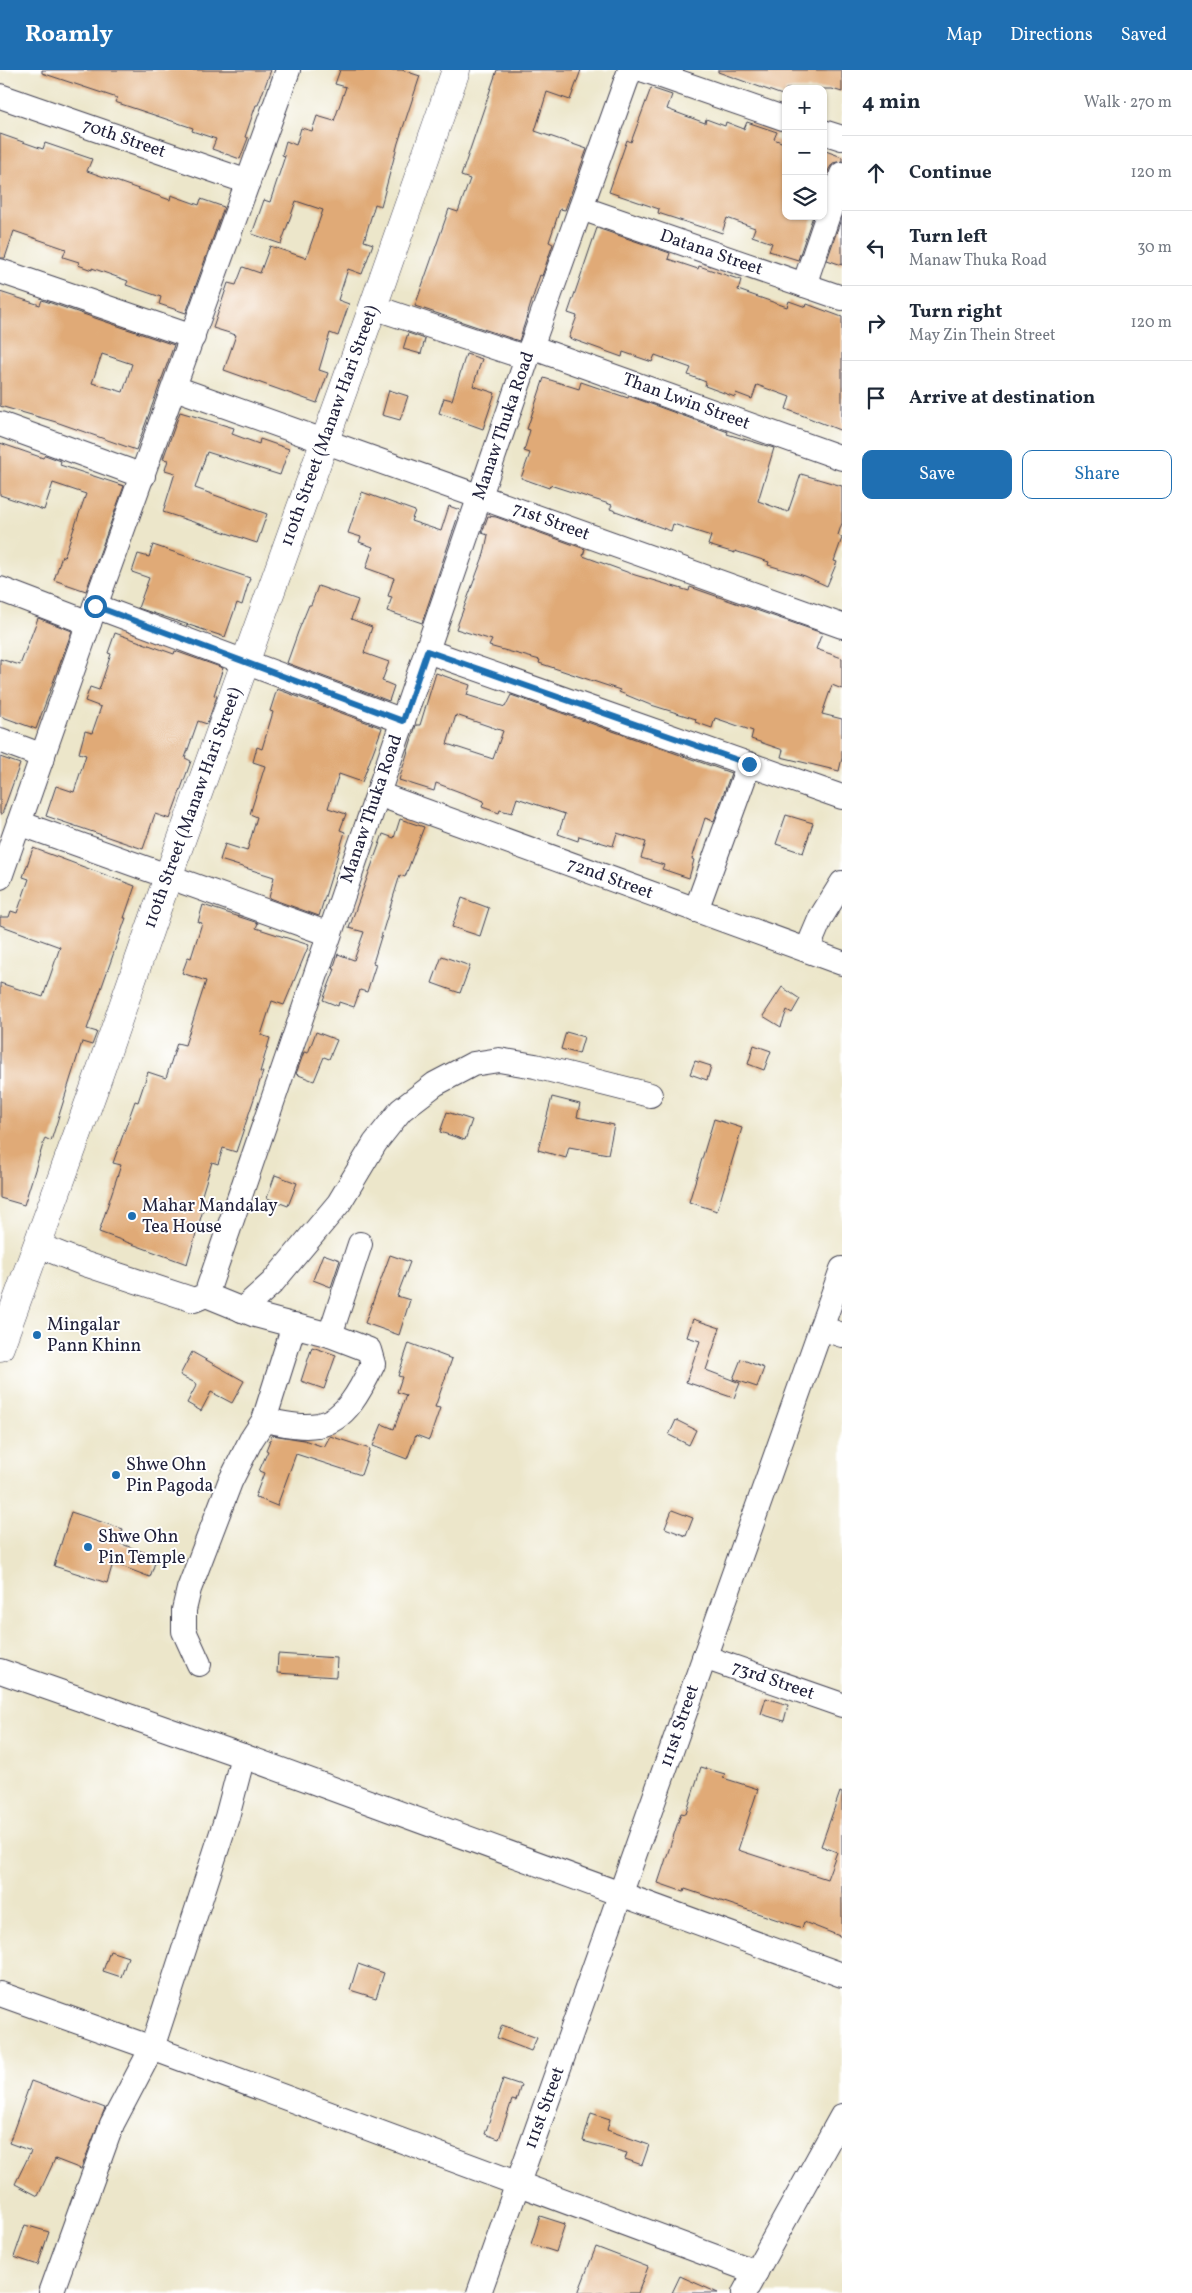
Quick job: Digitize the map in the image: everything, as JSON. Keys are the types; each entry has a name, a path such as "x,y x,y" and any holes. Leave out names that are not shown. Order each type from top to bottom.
{"main road":[{"name":"110th Street (Manaw Hari Street)","path":"0,1347 373,307 451,71"}],"street":[{"path":"0,877 288,70"},
{"name":"Manaw Thuka Road","path":"206,1295 529,352 630,70"},
{"path":"644,70 782,118"},
{"name":"70th Street","path":"0,96 248,182"},
{"path":"827,133 842,138"},
{"path":"804,285 842,174"},
{"name":"Datana Street","path":"581,208 842,298"},
{"path":"0,271 193,337"},
{"name":"Than Lwin Street","path":"373,307 529,352 842,458"},
{"name":"71st Street","path":"175,388 842,626"},
{"path":"0,424 143,476"},
{"path":"0,589 246,662 403,721"},
{"path":"427,651 842,797"},
{"path":"0,740 43,756"},
{"path":"696,910 749,764"},
{"name":"72nd Street","path":"378,794 842,963"},
{"path":"19,823 329,934"},
{"path":"806,950 821,917 842,883"},
{"path":"242,1310 272,1283 339,1203 375,1142 401,1110 435,1084 473,1064 499,1060 535,1066 650,1095"},
{"path":"330,1335 360,1244"},
{"path":"37,1245 85,1264 194,1300 206,1295 242,1310 330,1335 369,1350 373,1364 364,1385 348,1406 330,1421 319,1425 298,1425 264,1420"},
{"name":"111st Street","path":"479,2293 704,1657 832,1331 842,1269"},
{"path":"200,1664 184,1631 184,1610 189,1589 230,1482 251,1440 264,1420 294,1325"},
{"name":"73rd Street","path":"704,1657 842,1705"},
{"path":"0,1671 243,1756 842,1975"},
{"path":"51,2293 112,2124 152,2048 224,1826 243,1756"},
{"path":"0,1994 152,2048 756,2272"},
{"path":"744,2293 842,2116"}],"building":[{"path":"42,70 271,70 258,105 256,105 245,137 248,138 240,159 212,149 216,139 192,131 193,128 115,102 117,98 42,73"},
{"path":"340,70 402,70 420,76 398,143 381,206 375,204 364,241 373,244 362,274 348,269 338,300 349,304 338,336 330,333 319,370 328,373 317,403 224,370 236,335 213,328 228,283 236,285 243,267 260,273 270,246 306,258 323,210 296,201 281,244 252,234 264,200 270,202 285,156 282,155 286,141 296,145 301,128 312,131 317,116 334,121 346,87 335,84"},
{"path":"497,70 581,70 570,100 547,92 535,131 587,149 565,210 560,209 549,242 553,244 542,276 540,275 519,341 415,306 449,209 458,212 470,179 461,176"},
{"path":"718,70 842,70 842,92 827,89 827,85 782,85 782,95 718,72"},
{"path":"651,88 672,95 667,109 705,123 706,119 725,126 726,122 744,129 747,122 777,132 774,139 782,142 782,220 812,220 798,260 769,251 772,243 752,236 755,228 727,218 722,233 658,213 659,209 609,192 627,140 631,142"},
{"path":"0,134 43,149 45,143 92,159 87,171 170,200 171,195 199,205 201,199 224,207 186,313 159,304 161,297 126,285 128,281 78,265 79,262 63,257 66,249 14,231 5,258 0,258"},
{"path":"827,151 842,157 842,161 833,163 827,175"},
{"path":"842,216 842,265 827,260"},
{"path":"597,228 670,253 668,259 698,269 699,266 741,280 738,290 787,307 789,301 806,307 807,304 842,317 842,431 786,409 790,397 757,385 752,399 736,393 735,397 705,386 706,382 688,375 691,368 655,355 652,362 623,352 622,357 569,338 577,316 568,313"},
{"path":"0,292 40,305 42,300 174,345 136,450 56,422 0,406","holes":["102,354 132,364 123,392 92,383"]},
{"path":"408,333 425,339 421,354 403,349"},
{"path":"466,354 482,359 473,386 495,393 483,429 439,413 444,398 452,400"},
{"path":"544,378 579,389 581,382 628,398 629,396 728,432 727,434 774,448 758,501 788,512 801,474 842,486 842,523 838,535 842,538 834,561 837,562 827,586 805,576 768,565 769,562 708,545 711,536 673,524 671,531 610,509 612,505 550,485 549,488 521,478 530,453 524,451 530,430 527,429"},
{"path":"389,390 408,396 400,420 382,415"},
{"path":"180,412 234,428 232,434 259,444 260,439 289,449 280,475 207,452 195,488 267,514 257,543 163,512 175,473 165,470 168,460 163,459"},
{"path":"0,443 43,458 45,455 61,461 60,465 124,486 86,591 54,580 86,494 53,483 44,510 0,495"},
{"path":"362,492 415,511 411,521 441,531 449,506 460,510 422,623 387,611 392,597 388,596 394,578 366,568 373,547 359,542 361,537 348,533"},
{"path":"488,516 496,517 585,549 583,556 635,575 689,591 690,587 822,633 816,649 842,658 842,689 832,685 822,714 842,719 842,758 839,771 781,757 783,750 751,739 753,731 715,718 712,728 695,722 696,719 648,704 619,692 620,690 539,663 540,660 489,646 492,640 456,629 484,554 488,535 482,533"},
{"path":"153,545 250,578 242,605 237,603 225,637 138,608 149,578 132,572 138,554 149,557"},
{"path":"318,586 358,600 351,619 372,627 364,653 389,662 382,681 394,686 389,701 287,663"},
{"path":"38,618 72,631 36,729 0,716 0,659 20,665"},
{"path":"115,633 174,654 175,651 223,668 214,695 217,696 207,724 198,721 185,758 191,761 170,819 155,814 143,849 46,816 56,786 74,792 86,755 79,753 85,731 92,733 101,707 85,701 90,687 99,690 111,654 108,653"},
{"path":"436,673 470,685 467,695 505,707 511,695 731,773 714,821 705,818 692,859 694,860 689,878 662,869 664,865 641,858 646,842 617,833 613,846 579,836 578,841 558,834 565,814 517,798 512,813 500,810 499,813 482,807 484,801 436,783 434,791 399,780 416,725 420,725","holes":["456,715 503,731 493,759 447,744"]},
{"path":"277,689 382,728 362,782 339,774 328,808 346,814 340,830 345,832 319,916 269,898 274,877 220,860 225,844 247,851 257,817 250,814 265,766 253,762 257,747 262,749 273,712 270,711"},
{"path":"0,757 20,764 2,814 0,814"},
{"path":"786,815 813,823 803,853 776,844"},
{"path":"400,819 424,827 405,877 400,875 373,963 376,964 367,992 360,990 354,1007 339,1002 338,1006 323,1000 335,969 333,969 338,954 354,960 364,932 349,928 383,834 394,838"},
{"path":"33,848 135,886 124,918 126,918 87,1029 97,1032 92,1045 82,1042 51,1141 45,1138 24,1205 0,1198 0,983 43,997 60,947 0,925 0,917 9,917 11,911 17,913 29,879 23,877"},
{"path":"462,898 489,908 480,936 452,927"},
{"path":"203,905 258,923 256,928 309,945 284,1005 272,1001 261,1035 270,1038 260,1072 263,1072 236,1152 223,1148 218,1164 212,1162 201,1198 206,1200 187,1264 99,1232 121,1165 113,1163 135,1101 138,1102 148,1072 166,1078 177,1043 185,1045 206,981 182,973 188,957 191,958 202,923 198,922"},
{"path":"442,956 470,966 460,993 432,983"},
{"path":"782,987 800,999 792,1013 787,1010 781,1027 763,1016"},
{"path":"316,1032 337,1040 329,1059 324,1057 314,1081 296,1074 304,1052 308,1053"},
{"path":"566,1032 584,1037 579,1054 561,1049"},
{"path":"754,1045 771,1051 764,1070 748,1064"},
{"path":"695,1061 711,1066 707,1080 690,1074"},
{"path":"552,1097 580,1104 577,1117 614,1125 608,1154 569,1147 566,1158 538,1150"},
{"path":"447,1112 472,1120 465,1140 440,1132"},
{"path":"714,1119 742,1128 717,1211 689,1202"},
{"path":"275,1175 297,1183 288,1206 267,1198"},
{"path":"323,1254 340,1260 331,1287 313,1280"},
{"path":"390,1255 410,1262 397,1296 410,1300 399,1335 365,1323"},
{"path":"693,1319 720,1328 706,1370 740,1383 734,1398 686,1382 700,1341 687,1337"},
{"path":"409,1343 452,1359 435,1407 440,1408 429,1440 416,1435 407,1459 373,1446 382,1424 394,1429 406,1395 397,1392 402,1377 398,1376"},
{"path":"312,1347 336,1355 324,1389 301,1381"},
{"path":"192,1352 244,1381 232,1403 211,1392 201,1411 187,1403 197,1384 180,1375"},
{"path":"741,1359 764,1368 757,1387 733,1379"},
{"path":"676,1420 696,1430 689,1445 669,1435"},
{"path":"272,1435 304,1440 324,1447 330,1436 370,1449 361,1475 296,1454 277,1506 255,1497 264,1473 259,1471 268,1451 266,1450"},
{"path":"672,1510 693,1518 686,1536 665,1528"},
{"name":"Shwe Ohn Pin Temple","path":"71,1512 123,1529 119,1543 157,1557 150,1577 113,1563 107,1583 54,1566"},
{"path":"278,1654 337,1658 336,1677 277,1673"},
{"path":"766,1698 788,1705 784,1721 761,1714"},
{"path":"701,1767 725,1774 723,1778 758,1789 738,1850 827,1879 837,1852 821,1846 840,1792 842,1793 842,1937 804,1922 802,1928 685,1889 684,1892 658,1883 681,1813 686,1814"},
{"path":"110,1951 128,1957 121,1977 103,1971"},
{"path":"358,1964 384,1973 376,1998 350,1990"},
{"path":"502,2025 537,2038 531,2051 497,2038"},
{"path":"503,2079 521,2085 516,2101 512,2100 499,2139 485,2134"},
{"path":"31,2081 105,2108 81,2169 55,2159 38,2196 15,2184 31,2151 9,2143"},
{"path":"591,2113 610,2119 607,2130 649,2145 642,2165 625,2159 627,2153 583,2141"},
{"path":"540,2216 565,2224 556,2252 531,2244"},
{"path":"25,2225 49,2232 38,2265 14,2257"},
{"path":"596,2247 648,2267 638,2293 578,2293"},
{"path":"680,2276 718,2293 672,2293"}],"place":[{"name":"Mahar Mandalay Tea House","path":"132,1216"},
{"name":"Mingalar Pann Khinn","path":"37,1335"},
{"name":"Shwe Ohn Pin Pagoda","path":"116,1475"},
{"name":"Shwe Ohn Pin Temple","path":"88,1547"}],"route":[{"path":"95,606 403,721 427,651 749,764"}]}
